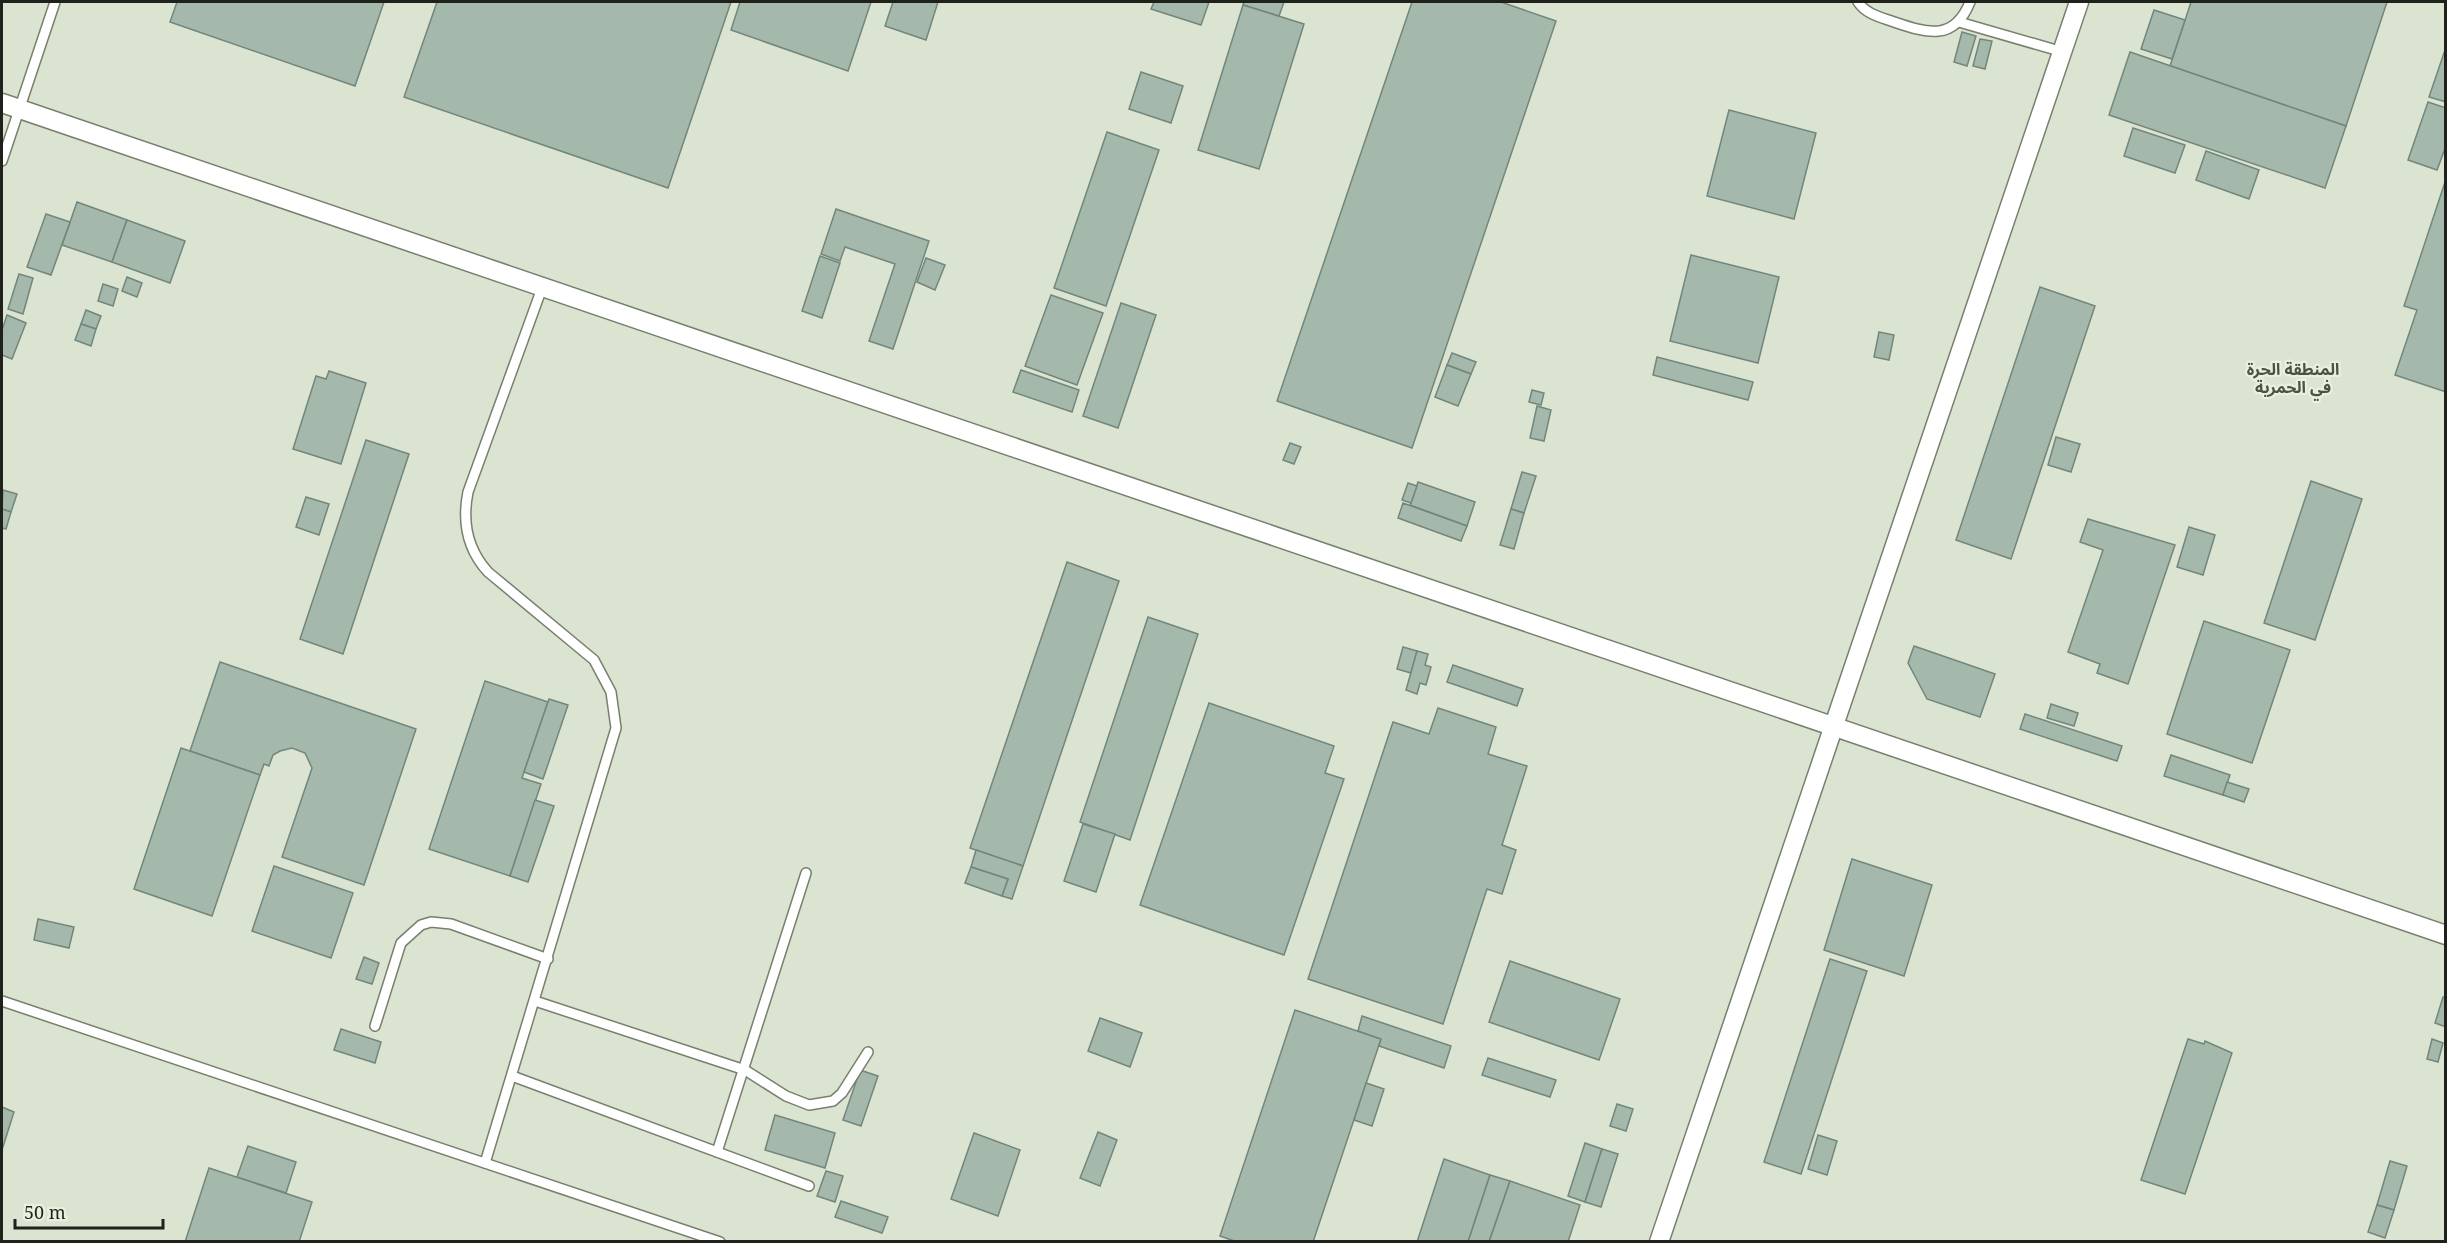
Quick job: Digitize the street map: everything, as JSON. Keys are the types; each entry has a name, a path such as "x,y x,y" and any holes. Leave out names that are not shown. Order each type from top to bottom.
{"street":[{"path":"1659,1242 2079,2"},
{"path":"2,103 2445,935"}],"lane":[{"path":"2,161 55,2"},
{"path":"1858,2 1874,15 1926,32 1948,29 1959,22 1970,2"},
{"path":"1959,22 2062,52"},
{"path":"485,1163 612,747 615,710 604,675 594,660 478,561 467,534 465,520 468,492 542,288"},
{"path":"717,1152 806,873"},
{"path":"375,1026 401,943 420,926 431,922 452,924 548,959"},
{"path":"2,1000 720,1242"},
{"path":"535,1001 745,1070 797,1102 821,1105 842,1094 868,1052"},
{"path":"512,1076 809,1186"}],"building":[{"path":"177,2 384,2 355,86 170,22"},
{"path":"437,2 731,2 668,188 404,97"},
{"path":"740,2 871,2 848,71 731,30"},
{"path":"893,2 938,2 926,40 885,26"},
{"path":"1154,2 1209,2 1201,25 1151,9"},
{"path":"1244,2 1284,2 1279,16 1243,5"},
{"path":"1412,2 1501,2 1556,21 1412,448 1277,401"},
{"path":"2191,2 2387,2 2346,126 2170,66"},
{"path":"1243,5 1304,24 1259,169 1198,150"},
{"path":"2154,10 2185,20 2172,59 2141,49"},
{"path":"1962,32 1976,36 1967,66 1954,62"},
{"path":"1980,39 1992,41 1985,69 1973,66"},
{"path":"2446,47 2446,102 2429,97"},
{"path":"2130,52 2346,126 2325,188 2109,115"},
{"path":"1141,72 1183,86 1171,123 1129,109"},
{"path":"2428,102 2446,108 2446,146 2437,170 2408,160"},
{"path":"1729,110 1816,133 1794,219 1707,196"},
{"path":"2133,128 2185,145 2175,173 2124,156"},
{"path":"1107,132 1159,150 1106,306 1054,288"},
{"path":"2206,151 2259,170 2249,199 2196,180"},
{"path":"2446,179 2446,392 2395,375 2417,310 2404,306"},
{"path":"77,202 127,220 112,262 62,245"},
{"path":"836,209 929,241 893,349 869,341 895,264 845,247 840,261 821,254"},
{"path":"46,214 70,222 51,275 27,267"},
{"path":"127,220 185,241 170,283 112,262"},
{"path":"1691,255 1779,277 1758,363 1670,341"},
{"path":"820,256 840,263 822,318 802,311"},
{"path":"926,258 945,265 935,290 917,282"},
{"path":"19,274 33,278 23,314 8,309"},
{"path":"127,277 142,283 137,297 122,291"},
{"path":"103,284 118,289 113,306 98,301"},
{"path":"2040,287 2095,306 2011,559 1956,540"},
{"path":"1051,295 1103,313 1077,385 1025,366"},
{"path":"1121,303 1156,315 1118,428 1083,416"},
{"path":"86,310 101,316 96,329 81,324"},
{"path":"7,315 26,323 12,359 2,355 2,330"},
{"path":"81,324 96,329 91,346 75,340"},
{"path":"1879,332 1894,335 1889,360 1874,357"},
{"path":"1452,353 1476,362 1471,374 1447,365"},
{"path":"1657,357 1753,382 1748,400 1653,375"},
{"path":"1447,365 1471,374 1458,406 1435,397"},
{"path":"1021,370 1079,390 1072,412 1013,392"},
{"path":"329,371 366,383 341,464 293,449 316,376 326,379"},
{"path":"1532,390 1544,393 1541,405 1529,402"},
{"path":"1537,406 1551,410 1544,441 1530,438"},
{"path":"2056,437 2080,444 2071,472 2048,465"},
{"path":"366,440 409,454 343,654 300,639"},
{"path":"1290,443 1301,447 1294,464 1283,460"},
{"path":"1522,472 1536,476 1524,513 1511,509"},
{"path":"2311,481 2362,499 2315,640 2264,623"},
{"path":"1418,482 1475,502 1467,526 1410,505"},
{"path":"1408,483 1417,486 1411,503 1402,500"},
{"path":"3,490 17,494 11,512 2,509"},
{"path":"306,497 329,504 319,535 296,527"},
{"path":"1403,503 1467,526 1461,541 1398,518"},
{"path":"2,509 11,512 6,529 2,528"},
{"path":"1511,509 1524,513 1514,549 1500,545"},
{"path":"2088,519 2175,545 2128,684 2097,673 2100,664 2068,652 2103,550 2080,542"},
{"path":"2189,527 2215,535 2203,575 2177,567"},
{"path":"1067,562 1119,581 1023,866 970,848"},
{"path":"1148,617 1198,634 1130,840 1080,822"},
{"path":"2204,621 2290,650 2252,763 2167,734"},
{"path":"1914,646 1995,674 1980,717 1927,699 1908,663"},
{"path":"1403,647 1417,651 1411,673 1397,669"},
{"path":"1417,651 1428,654 1425,665 1431,667 1426,685 1420,683 1417,694 1406,690"},
{"path":"220,662 416,729 364,885 282,857 312,768 305,753 292,748 280,751 273,755 269,766 264,764 260,775 190,751"},
{"path":"1453,665 1523,689 1517,706 1447,682"},
{"path":"485,681 548,702 522,778 541,784 510,876 429,849"},
{"path":"549,699 568,705 543,779 524,772"},
{"path":"1209,703 1334,746 1325,773 1344,779 1284,955 1140,905"},
{"path":"2051,704 2078,713 2074,726 2047,718"},
{"path":"1438,708 1496,727 1488,754 1527,766 1502,845 1516,850 1502,894 1487,889 1443,1024 1308,979 1393,722 1429,734"},
{"path":"2025,714 2122,746 2117,761 2020,729"},
{"path":"181,748 260,775 212,916 134,889"},
{"path":"2171,755 2230,775 2223,795 2164,776"},
{"path":"2227,782 2249,789 2244,802 2223,795"},
{"path":"535,800 554,806 528,882 510,876"},
{"path":"1083,824 1115,834 1096,892 1064,881"},
{"path":"976,850 1023,866 1012,899 1002,896 1008,879 971,867"},
{"path":"1852,859 1932,885 1904,976 1824,950"},
{"path":"274,866 353,893 331,958 252,931"},
{"path":"971,867 1008,879 1002,896 965,883"},
{"path":"38,919 74,927 69,948 34,940"},
{"path":"364,957 379,963 372,984 356,979"},
{"path":"1830,959 1867,971 1801,1174 1764,1162"},
{"path":"1510,961 1620,999 1599,1060 1489,1022"},
{"path":"2443,997 2446,997 2446,1027 2435,1023"},
{"path":"1295,1010 1381,1039 1313,1242 1237,1242 1220,1236"},
{"path":"1362,1016 1451,1046 1444,1068 1379,1046 1381,1039 1358,1031"},
{"path":"1100,1018 1142,1033 1130,1067 1088,1051"},
{"path":"341,1029 381,1042 375,1063 334,1050"},
{"path":"2188,1039 2204,1044 2205,1041 2232,1053 2185,1194 2141,1180"},
{"path":"2432,1039 2443,1043 2438,1062 2427,1059"},
{"path":"1488,1058 1556,1080 1550,1097 1482,1075"},
{"path":"860,1070 878,1076 861,1126 843,1120"},
{"path":"1366,1083 1384,1089 1372,1126 1354,1120"},
{"path":"1617,1104 1633,1109 1626,1131 1610,1126"},
{"path":"2,1107 14,1112 2,1150"},
{"path":"775,1115 835,1133 825,1168 765,1150"},
{"path":"1098,1132 1117,1140 1100,1186 1080,1178"},
{"path":"974,1133 1020,1150 998,1216 951,1199"},
{"path":"1818,1135 1837,1141 1827,1175 1808,1169"},
{"path":"1585,1143 1602,1149 1585,1202 1568,1196"},
{"path":"248,1146 296,1162 286,1193 237,1177"},
{"path":"1602,1149 1618,1154 1601,1207 1585,1202"},
{"path":"1444,1159 1490,1175 1468,1242 1417,1242"},
{"path":"2390,1161 2407,1166 2394,1210 2377,1205"},
{"path":"209,1168 312,1202 299,1242 185,1242"},
{"path":"826,1171 843,1176 835,1202 817,1196"},
{"path":"1490,1175 1510,1181 1489,1242 1468,1242"},
{"path":"1510,1181 1580,1205 1568,1242 1489,1242"},
{"path":"841,1201 888,1217 882,1233 835,1217"},
{"path":"2377,1205 2394,1210 2385,1238 2368,1232"}],"district":[{"name":"المنطقة الحرة في الحمرية","path":"2293,378"}]}
